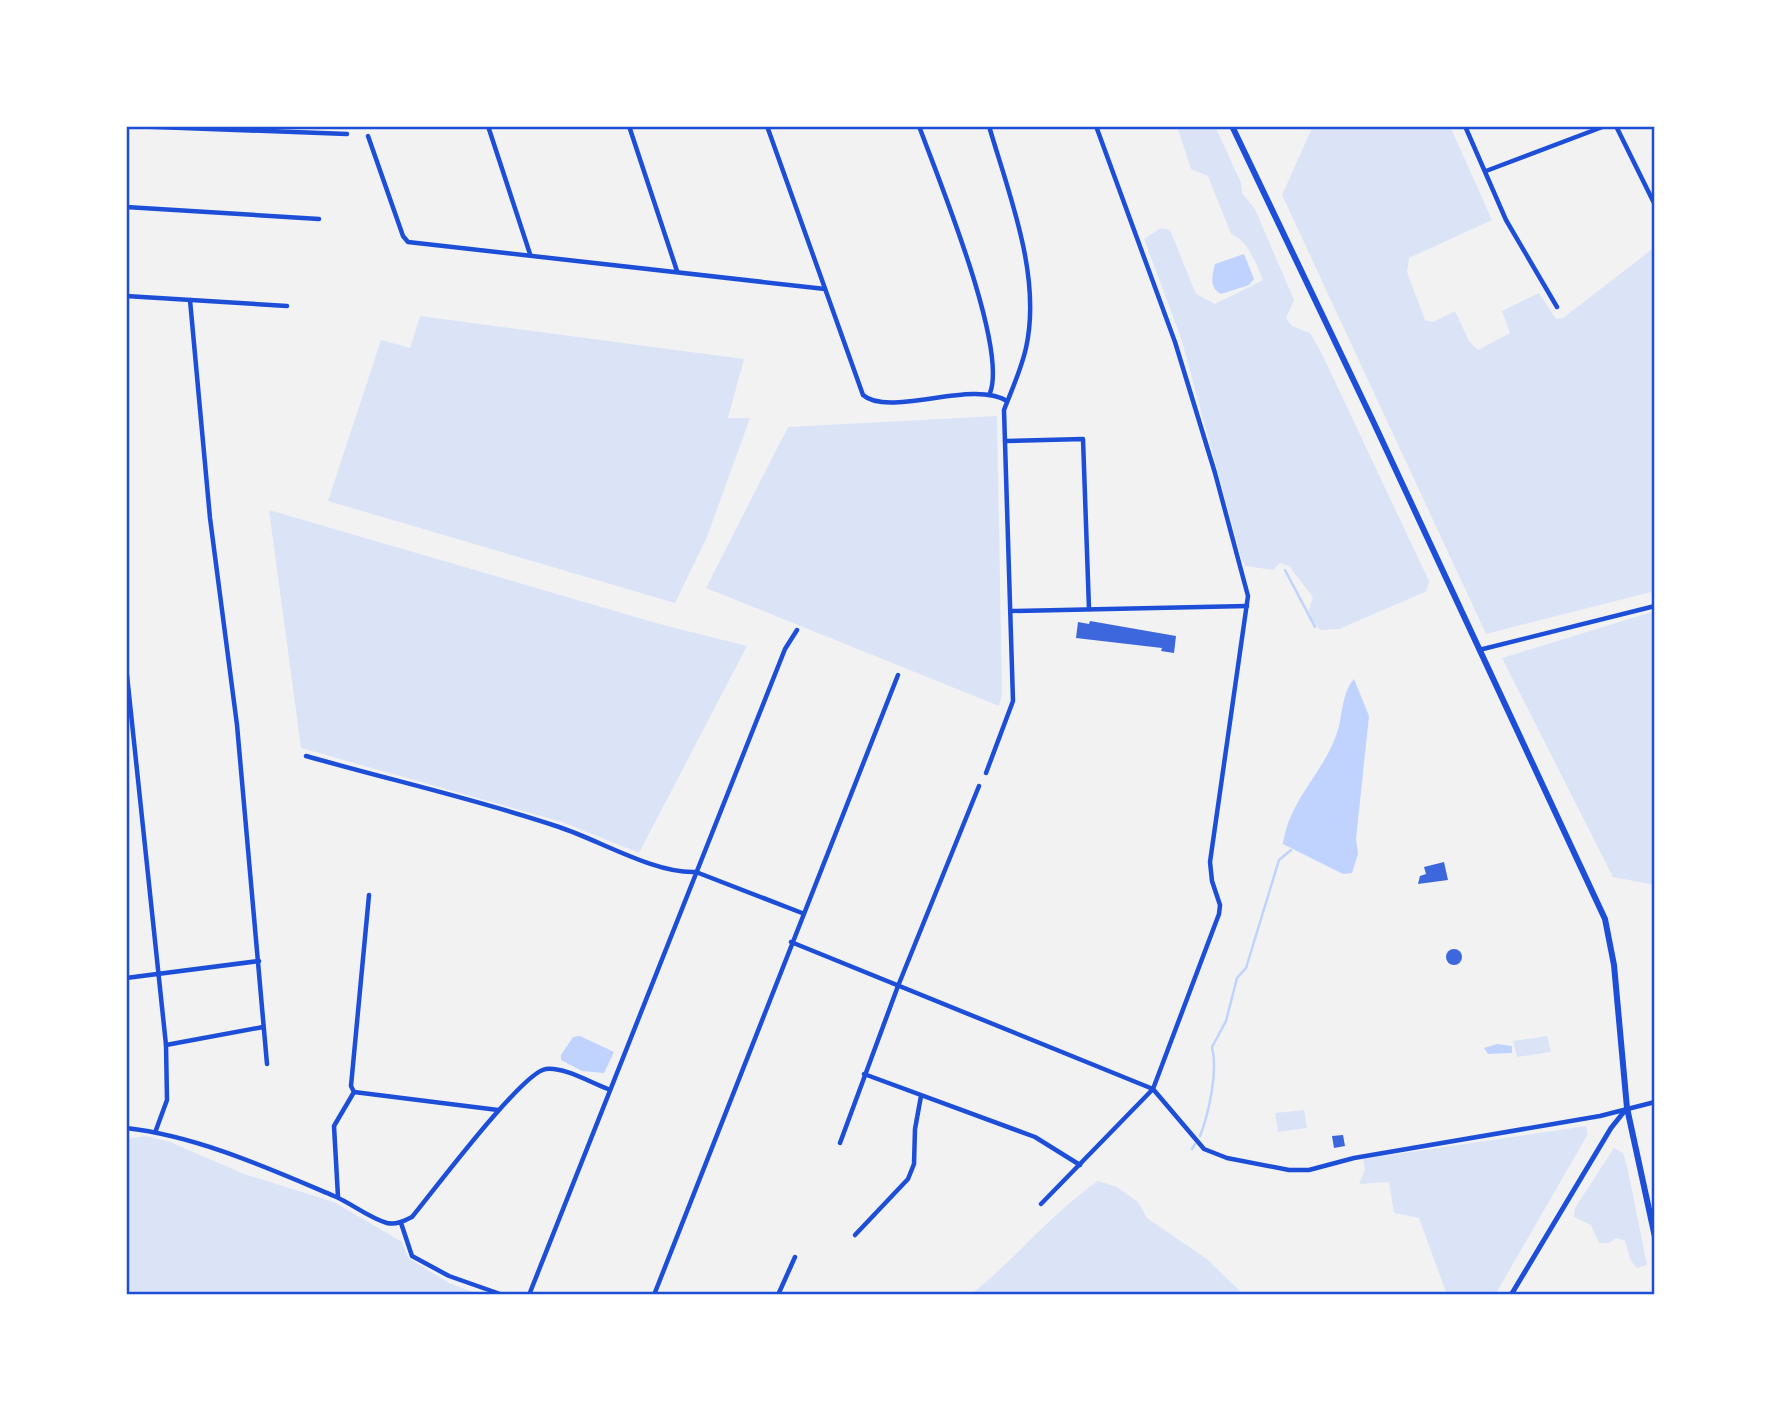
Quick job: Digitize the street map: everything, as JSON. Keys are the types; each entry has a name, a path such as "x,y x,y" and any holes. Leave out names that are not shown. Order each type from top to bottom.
{"main road":[{"path":"1231,126 1605,919 1614,965 1627,1108 1655,1237"}],"street":[{"path":"129,126 347,134"},
{"path":"488,126 530,254"},
{"path":"629,126 677,271"},
{"path":"767,126 863,395 867,399 889,402 990,393 1007,401"},
{"path":"919,126 980,297 989,340 993,385 990,393"},
{"path":"986,773 1013,701 1004,410 1027,346 1030,295 1009,194 989,126"},
{"path":"1041,1204 1153,1089 1219,914 1220,905 1212,881 1210,862 1248,597 1215,473 1175,342 1096,126"},
{"path":"1465,126 1506,220 1557,307"},
{"path":"1486,171 1605,126"},
{"path":"1616,126 1655,205"},
{"path":"368,136 403,236 408,242 825,289"},
{"path":"126,207 319,219"},
{"path":"126,296 287,306"},
{"path":"190,300 210,517 237,725 267,1064"},
{"path":"1005,441 1083,439 1089,609"},
{"path":"1011,611 1247,606"},
{"path":"1479,650 1655,606"},
{"path":"529,1295 608,1089 785,649 797,630"},
{"path":"126,666 166,1045 167,1100 156,1130"},
{"path":"654,1295 802,913 898,675"},
{"path":"306,756 559,827 656,864 696,872 802,913"},
{"path":"840,1143 898,986 979,786"},
{"path":"354,1092 351,1086 369,895"},
{"path":"791,942 1153,1089 1204,1149 1227,1158 1289,1170 1309,1170 1354,1157 1655,1102"},
{"path":"126,978 259,961"},
{"path":"166,1045 263,1027"},
{"path":"126,1128 156,1130 338,1197 386,1222 401,1223 412,1217 499,1110 529,1078 544,1069 556,1070 608,1089"},
{"path":"864,1074 1035,1137 1080,1165"},
{"path":"354,1092 499,1110"},
{"path":"338,1197 334,1126 354,1092"},
{"path":"855,1236 908,1179 914,1164 915,1129 921,1096"},
{"path":"1511,1295 1611,1128 1627,1108"},
{"path":"401,1223 412,1256 449,1276 503,1295"},
{"path":"778,1295 795,1257"}],"shaded area":[{"path":"1177,126 1215,126 1241,183 1242,193 1255,209 1294,300 1286,318 1292,326 1310,333 1321,352 1429,581 1427,591 1339,629 1320,630 1307,615 1313,597 1289,566 1280,563 1273,570 1245,566 1241,557 1181,338 1144,239 1161,228 1170,230 1196,294 1215,304 1263,280 1247,247 1231,234 1208,176 1191,169"},
{"path":"1313,126 1450,126 1492,220 1409,258 1407,272 1425,320 1433,322 1455,311 1469,341 1478,350 1510,333 1502,311 1539,293 1556,319 1563,318 1655,247 1655,591 1486,634 1282,195"},
{"path":"420,316 744,359 728,418 750,418 707,537 675,603 328,501 381,340 410,348"},
{"path":"997,416 1002,694 999,706 706,588 788,427"},
{"path":"269,510 663,625 747,646 639,853 562,822 301,748"},
{"path":"1655,611 1655,885 1613,877 1502,658"},
{"path":"1547,1036 1551,1052 1517,1057 1513,1041"},
{"path":"1304,1110 1307,1128 1278,1132 1275,1113"},
{"path":"1586,1126 1588,1134 1495,1295 1447,1295 1419,1218 1394,1213 1389,1182 1359,1184 1365,1170 1363,1159"},
{"path":"146,1136 170,1142 244,1174 334,1202 402,1242 408,1258 449,1283 481,1295 126,1295 126,1139"},
{"path":"1614,1148 1623,1153 1627,1166 1647,1265 1637,1268 1631,1261 1625,1241 1616,1238 1609,1243 1599,1243 1591,1225 1574,1217 1575,1208"},
{"path":"1098,1181 1117,1187 1138,1202 1147,1218 1207,1259 1244,1295 970,1295 1064,1207"}],"water":[{"path":"1244,254 1254,279 1249,285 1221,294 1213,285 1215,264"},
{"path":"1354,679 1369,716 1356,839 1358,854 1352,873 1343,874 1283,844 1292,814 1330,750 1338,729 1344,698"},
{"path":"580,1036 614,1052 604,1073 582,1071 561,1060 561,1055 573,1037"},
{"path":"1497,1044 1512,1046 1512,1053 1488,1054 1484,1048"}],"building":[{"path":"1090,621 1176,636 1174,653 1161,651 1162,648 1076,638 1078,622 1089,624"},
{"path":"1444,862 1448,880 1418,884 1420,876 1426,874 1424,867"},
{"path":"1451,949 1457,949 1462,957 1460,963 1451,965 1446,960 1446,954"},
{"path":"1343,1135 1345,1146 1334,1148 1332,1136"}],"waterway":[{"path":"1285,570 1315,627"},
{"path":"1200,1136 1212,1092 1212,1047 1226,1021 1237,978 1246,968 1279,860 1291,850"},
{"path":"1192,1149 1195,1144"}]}
